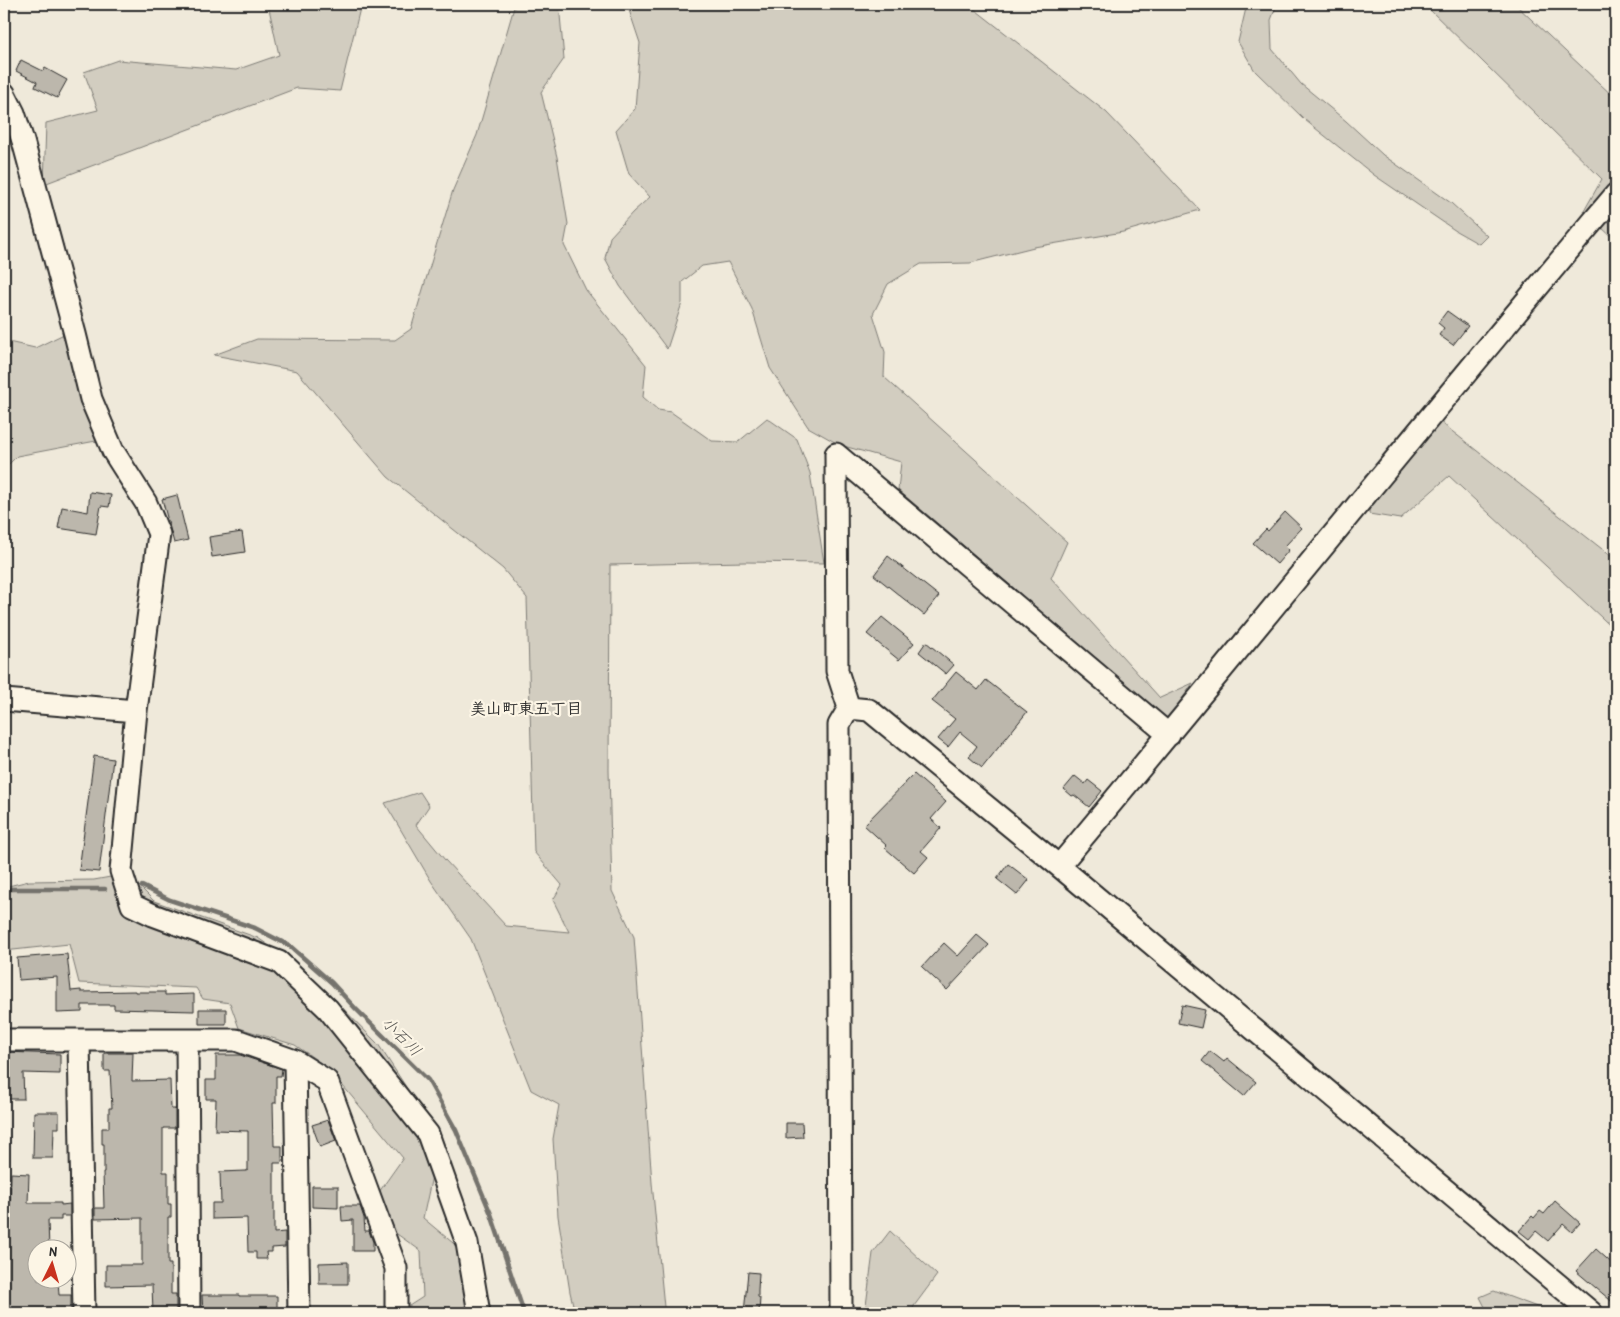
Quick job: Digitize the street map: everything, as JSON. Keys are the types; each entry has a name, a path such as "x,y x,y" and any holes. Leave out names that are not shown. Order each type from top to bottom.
{"street":[{"path":"4,93 14,113 23,141 73,324 91,399 113,451 146,503 159,534 136,711 121,871 132,905 153,915 279,962 328,1009 428,1134 467,1243 479,1313"},
{"path":"1059,866 1407,443 1616,194"},
{"path":"841,1313 839,725 849,708 837,671 836,454 1169,734"},
{"path":"4,700 136,711"},
{"path":"849,708 869,710 1059,866 1592,1313"},
{"path":"4,1040 236,1040 295,1061 327,1081 396,1268 396,1313"},
{"path":"187,1040 189,1313"},
{"path":"79,1041 84,1313"},
{"path":"295,1061 299,1313"}],"shaded area":[{"path":"268,4 361,4 340,91 297,88 44,184 46,123 98,110 84,72 118,60 236,70 279,55"},
{"path":"515,4 559,4 564,59 541,92 557,157 568,224 564,245 586,290 646,365 643,397 658,410 671,412 712,441 738,442 767,418 797,439 810,473 824,563 745,562 610,565 609,770 612,891 634,937 652,1183 664,1307 669,1313 575,1313 558,1216 553,1139 559,1105 531,1090 471,939 431,881 385,803 420,792 429,806 416,825 445,860 506,926 569,932 553,900 562,885 534,852 527,598 503,569 388,477 297,371 214,355 257,339 395,340 411,329 453,190 477,135"},
{"path":"627,4 968,4 1106,112 1200,210 1123,232 1034,247 970,263 921,264 888,284 873,314 885,352 884,377 1067,542 1051,578 1160,698 1193,683 1168,719 898,490 901,462 840,445 808,427 770,368 752,309 728,262 702,266 682,282 682,303 667,349 620,286 605,258 610,237 650,197 629,174 616,130 635,109 640,43"},
{"path":"1247,4 1277,4 1271,20 1272,49 1301,84 1383,155 1451,203 1487,236 1479,244 1456,231 1374,175 1305,120 1255,71 1238,42"},
{"path":"1424,4 1515,4 1616,99 1616,241 1584,211 1602,179"},
{"path":"66,333 101,440 17,456 4,469 4,341 35,348"},
{"path":"1439,421 1616,560 1616,631 1449,476 1400,519 1369,514 1370,499"},
{"path":"127,874 154,901 258,938 308,973 378,1044 440,1139 423,1218 459,1248 474,1313 411,1313 409,1306 423,1297 421,1251 387,1227 379,1192 403,1158 328,1068 295,1045 239,1028 230,1003 203,999 196,988 79,983 69,944 4,951 4,887 29,881 94,880"},
{"path":"890,1231 937,1275 914,1306 912,1313 865,1313 873,1253"},
{"path":"1494,1291 1553,1313 1488,1313 1480,1297"}],"building":[{"path":"21,60 43,71 45,68 67,80 57,98 35,87 37,82 16,71"},
{"path":"1447,311 1468,326 1453,345 1439,335 1444,328 1438,323"},
{"path":"90,492 111,495 109,507 101,506 96,534 58,528 62,507 88,512"},
{"path":"177,495 188,540 174,543 162,499"},
{"path":"1285,512 1302,528 1285,546 1289,550 1277,564 1253,543 1266,529 1268,531"},
{"path":"242,532 245,552 212,557 209,537"},
{"path":"888,556 939,596 924,615 874,575"},
{"path":"882,617 914,643 899,660 867,634"},
{"path":"926,642 954,665 946,674 919,652"},
{"path":"956,672 978,690 986,680 1027,712 982,768 969,757 977,746 960,732 948,747 938,739 955,719 932,701"},
{"path":"94,756 113,759 99,872 79,870"},
{"path":"914,774 946,802 931,819 941,828 921,851 928,857 914,873 885,848 887,846 864,825"},
{"path":"1075,776 1085,784 1088,780 1102,791 1089,807 1064,789"},
{"path":"1008,864 1029,880 1017,895 997,879"},
{"path":"977,935 989,945 947,990 922,967 944,943 958,956"},
{"path":"67,954 71,991 165,992 165,995 194,994 194,1011 114,1009 114,1005 82,1005 82,1012 57,1013 57,977 19,980 17,958"},
{"path":"1182,1005 1205,1010 1201,1028 1178,1023"},
{"path":"199,1009 226,1009 226,1024 199,1024"},
{"path":"1210,1051 1224,1062 1227,1058 1256,1082 1244,1096 1202,1061"},
{"path":"4,1052 60,1054 60,1074 23,1073 24,1099 4,1099"},
{"path":"104,1053 133,1053 132,1081 170,1080 171,1109 175,1109 175,1128 163,1128 163,1172 168,1172 168,1204 171,1204 171,1217 168,1217 168,1264 171,1264 171,1294 176,1294 176,1313 153,1313 152,1285 106,1286 106,1265 142,1265 142,1218 95,1219 95,1208 104,1208 104,1144 102,1144 102,1128 109,1128 109,1108 112,1108 110,1071 104,1071"},
{"path":"216,1055 240,1055 282,1069 281,1076 276,1076 276,1103 273,1103 274,1146 282,1146 282,1163 274,1163 274,1233 285,1232 285,1247 272,1248 272,1252 266,1252 267,1259 256,1259 256,1252 248,1252 247,1218 212,1219 212,1203 221,1203 220,1172 248,1170 248,1131 215,1130 216,1099 206,1099 206,1080 216,1080"},
{"path":"34,1112 59,1112 59,1128 54,1128 53,1158 33,1158"},
{"path":"328,1120 336,1141 320,1147 312,1125"},
{"path":"786,1123 802,1123 803,1137 786,1138"},
{"path":"11,1173 29,1174 28,1203 70,1204 70,1216 61,1216 61,1220 48,1220 49,1240 28,1240 28,1290 59,1290 59,1295 71,1295 71,1312 7,1313 7,1310 4,1310 4,1202 10,1202"},
{"path":"312,1186 338,1186 338,1208 312,1207"},
{"path":"1555,1201 1580,1223 1572,1232 1563,1224 1548,1241 1536,1231 1529,1239 1519,1231 1532,1216 1534,1218 1540,1211 1544,1214"},
{"path":"341,1206 360,1206 364,1218 365,1231 369,1231 373,1242 373,1251 353,1251 353,1220 342,1221"},
{"path":"1596,1249 1616,1267 1616,1305 1576,1271"},
{"path":"348,1262 348,1284 319,1284 319,1263"},
{"path":"748,1272 759,1273 759,1313 744,1313"},
{"path":"202,1295 277,1296 277,1313 203,1313"}],"waterway":[{"name":"小石川","path":"142,886 170,900 255,928 290,946 332,983 428,1080 456,1130 491,1214 524,1313"},
{"name":"小石川","path":"4,889 105,889"}],"district":[{"name":"美山町東五丁目","path":"526,708"}]}
